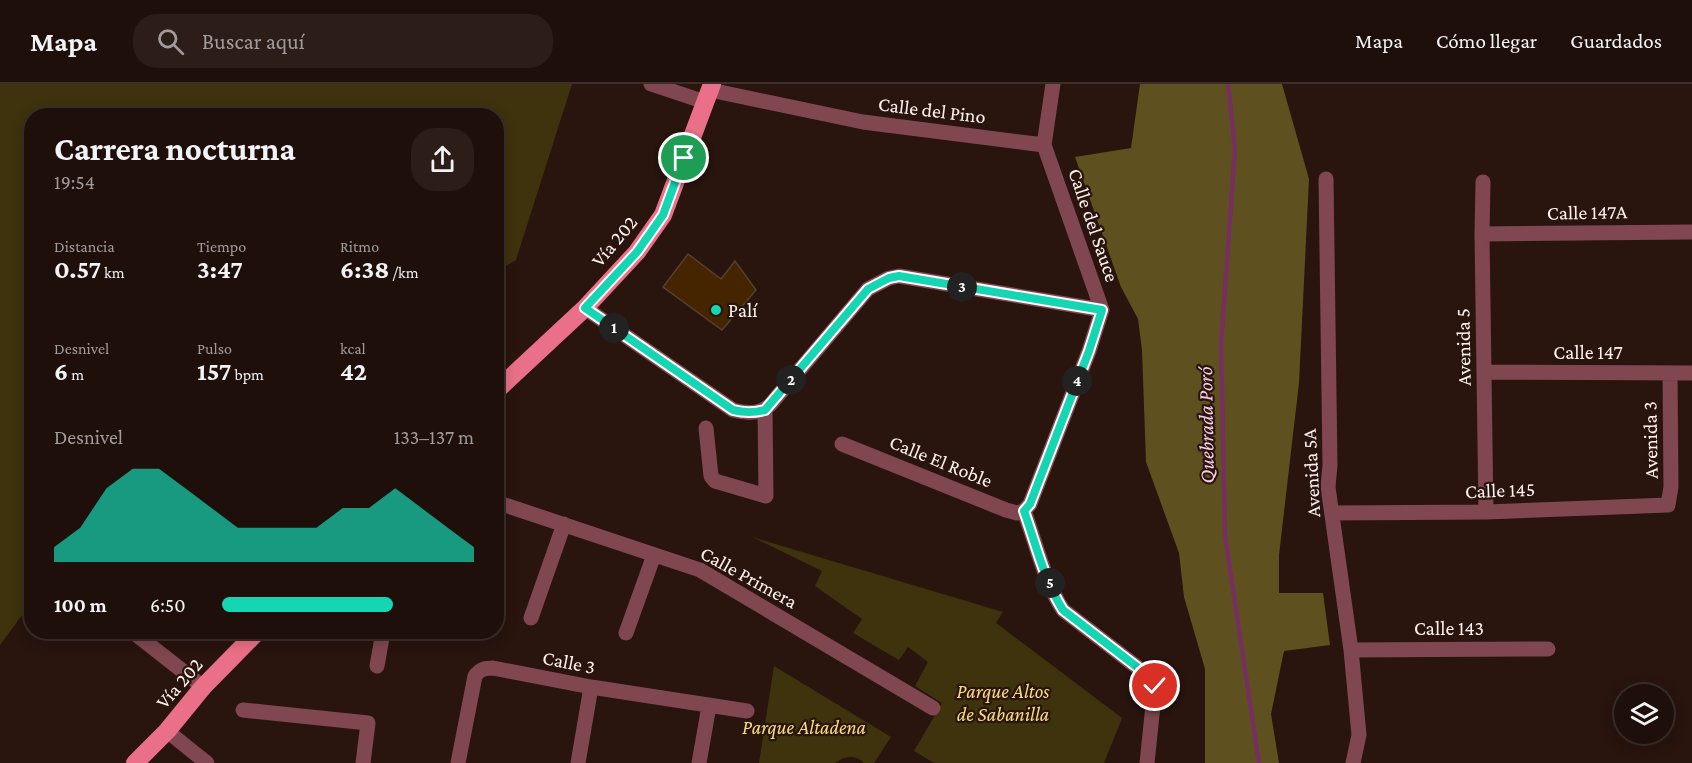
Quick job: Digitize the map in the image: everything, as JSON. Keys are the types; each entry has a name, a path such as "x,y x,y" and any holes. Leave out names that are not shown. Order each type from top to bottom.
{"main road":[{"name":"Vía 202","path":"504,384 585,308 637,252 663,215 709,92"},
{"name":"Vía 202","path":"135,763 167,731 203,687 250,639"}],"street":[{"name":"Calle del Pino","path":"651,84 709,92 863,122 1044,145"},
{"name":"Calle del Sauce","path":"1024,511 1030,504 1089,351 1102,310 1044,145 1053,84"},
{"name":"Avenida 5A","path":"1326,179 1329,487 1351,650 1359,735 1353,763"},
{"name":"Avenida 5","path":"1483,182 1486,512"},
{"name":"Calle 147A","path":"1482,234 1692,232"},
{"path":"585,308 733,410 754,413 765,410 868,289 889,278 899,276 1102,310"},
{"name":"Calle 147","path":"1484,372 1692,373"},
{"name":"Avenida 3","path":"1668,505 1671,487 1670,373"},
{"path":"706,428 711,476 716,481 766,496 765,410"},
{"name":"Calle El Roble","path":"842,444 1006,510 1017,513 1024,511"},
{"name":"Calle Primera","path":"504,505 700,570 933,708"},
{"name":"Calle 145","path":"1332,513 1486,512 1668,505"},
{"path":"1024,511 1048,580 1063,610 1150,677 1155,686 1147,763"},
{"path":"531,618 564,524"},
{"path":"626,633 654,555"},
{"path":"142,639 203,687"},
{"path":"377,666 382,639"},
{"name":"Calle 143","path":"1351,650 1548,649"},
{"name":"Calle 3","path":"458,763 475,676 485,668 747,711"},
{"path":"578,763 591,687"},
{"path":"699,763 709,706"},
{"path":"243,710 368,723 363,763"},
{"path":"167,731 207,763"}],"green space":[{"path":"0,84 572,84 516,260 504,267 504,108 24,108 24,612 0,645"},
{"name":"Parque Altos de Sabanilla","path":"752,537 1003,612 996,623 1122,718 1104,763 934,763 914,751 942,703 915,686 928,662 908,647 899,660 853,633 862,619 815,586 822,571"},
{"name":"Parque Altadena","path":"774,666 891,737 874,763 864,763 857,758 850,757 835,763 759,763"}],"shaded area":[{"path":"1140,84 1282,84 1309,179 1299,383 1279,555 1279,593 1323,593 1330,645 1284,651 1271,714 1279,763 1205,763 1205,669 1184,597 1179,553 1146,462 1142,350 1138,319 1121,287 1075,157 1131,148"}],"building":[{"name":"Palí","path":"688,254 721,279 735,261 756,290 722,330 663,287"}],"waterway":[{"name":"Quebrada Poró","path":"1228,84 1235,149 1221,344 1225,536 1259,763"}],"place":[{"name":"Palí","path":"716,310"}],"route":[{"path":"684,158 663,215 637,252 585,308 733,410 754,413 765,410 868,289 889,278 899,276 1102,310 1089,351 1030,504 1024,511 1048,580 1063,610 1150,677 1155,686"}]}
